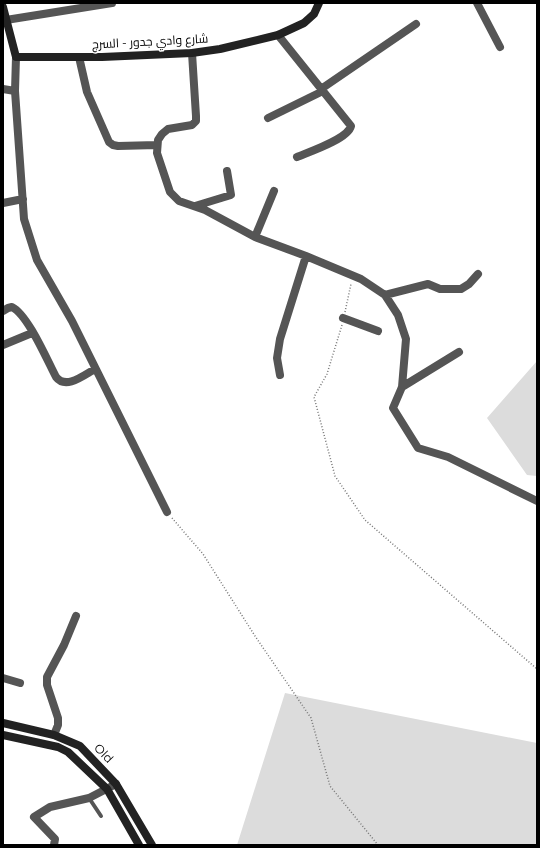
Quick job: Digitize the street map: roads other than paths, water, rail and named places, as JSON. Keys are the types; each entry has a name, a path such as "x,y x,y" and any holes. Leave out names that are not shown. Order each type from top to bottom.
{"main road":[{"name":"شارع وادي جدور - السرج","path":"16,57 78,57 192,53 220,49 278,35 307,21 314,14 319,3"},
{"path":"3,8 16,57"},
{"name":"Old","path":"3,723 54,735 80,746 116,784 152,845"},
{"name":"Old","path":"3,734 64,749 68,752 107,789 139,845"}],"street":[{"path":"6,20 112,3"},
{"path":"477,3 500,47"},
{"path":"268,118 322,90 416,24"},
{"path":"278,35 351,124 351,128 340,138 296,157"},
{"path":"192,53 196,121 190,126 172,128 165,131 157,145 157,152 170,192 176,199 205,210 255,237 361,279 385,295 398,315 406,336 402,387 394,408 418,448 448,457 537,501"},
{"path":"16,57 15,91 24,219 37,260 72,321 167,512"},
{"path":"78,57 87,92 109,142 118,146 157,145"},
{"path":"3,89 15,91"},
{"path":"195,206 231,195 227,171"},
{"path":"255,237 274,191"},
{"path":"3,203 23,199"},
{"path":"280,375 277,358 280,339 306,256"},
{"path":"385,295 428,284 440,289 461,289 469,284 478,274"},
{"path":"3,311 11,307 22,316 59,381 66,383 70,382 95,368"},
{"path":"344,318 378,331"},
{"path":"3,345 32,333"},
{"path":"402,387 459,352"},
{"path":"54,735 58,725 58,718 47,686 47,676 64,645 76,616"},
{"path":"3,678 20,683"},
{"path":"54,845 55,840 34,817 50,807 89,798 116,784"}],"lane":[{"path":"89,798 101,816"}]}
